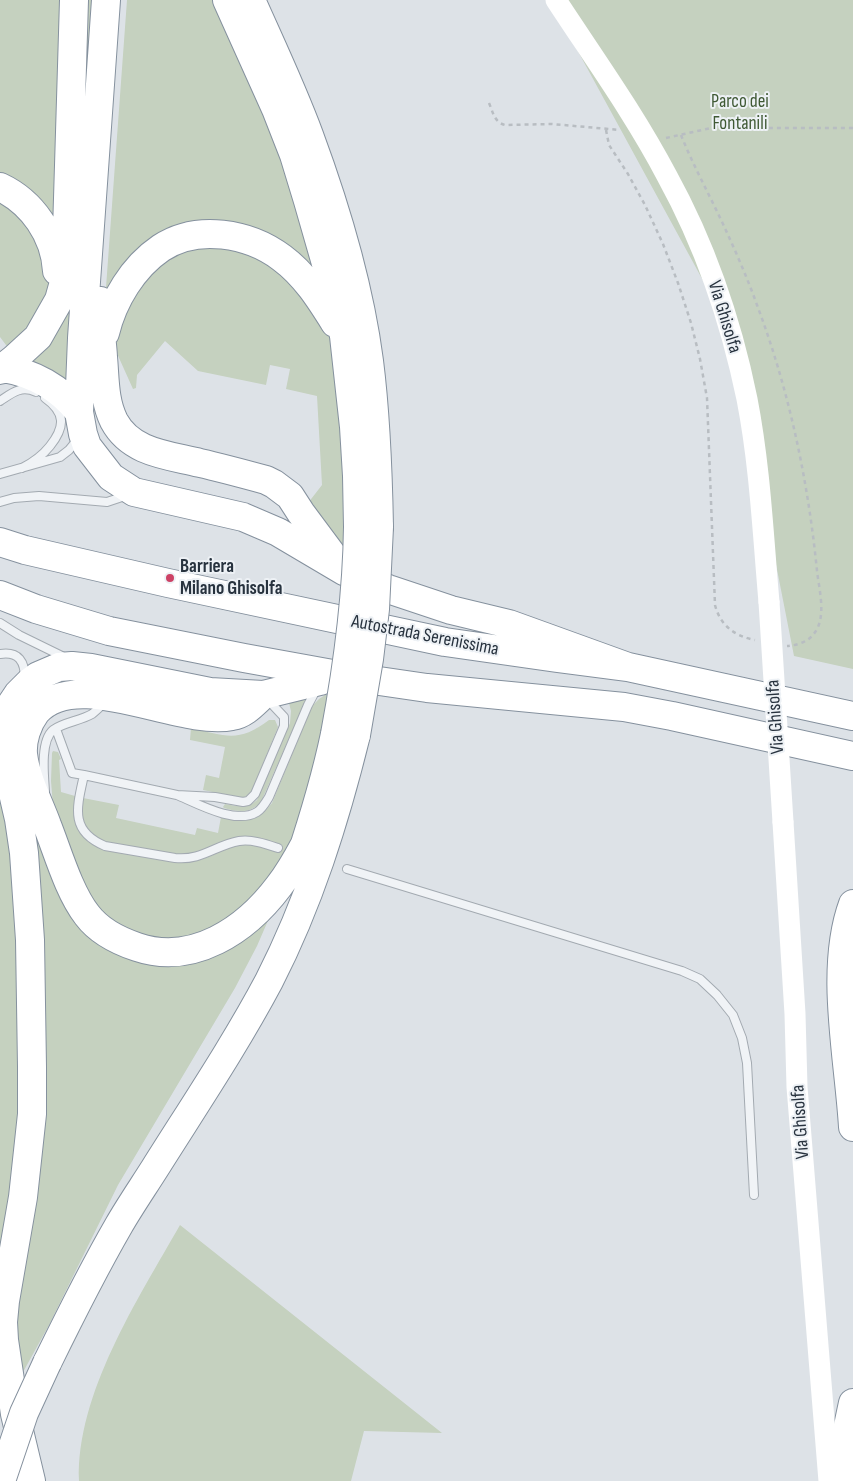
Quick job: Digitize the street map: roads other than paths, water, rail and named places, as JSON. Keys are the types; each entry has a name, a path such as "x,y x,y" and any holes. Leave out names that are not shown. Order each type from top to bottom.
{"highway":[{"path":"2,369 38,336 58,300 64,282 74,0"},
{"path":"106,0 83,328 81,423 87,446 111,477 134,492 243,517 278,532 344,571 419,600 450,610 509,624 628,667"},
{"path":"120,0 99,315 106,394 110,411 120,430 128,439 142,448 163,455 266,480 274,484 290,496 301,514 344,571"},
{"path":"227,0 276,109 294,156 323,251 344,336 357,476 368,527"},
{"path":"1,1481 24,1413 72,1311 119,1225 204,1092 246,1022 269,980 301,909 335,817 346,735 369,659 374,619 368,527 375,419 369,361 352,273 340,228 309,135 250,0"},
{"path":"0,187 26,204 42,225 53,250 56,264 58,300"},
{"path":"102,341 111,313 140,266 161,248 174,241 210,234 244,238 283,258 309,284 344,336"},
{"path":"2,369 14,370 47,383 64,395 81,423"},
{"name":"Autostrada Serenissima","path":"0,542 25,550 159,581 445,642 628,667 853,716"},
{"path":"0,595 36,609 108,630 329,678 624,706 853,756"},
{"path":"31,1481 15,1414 7,1365 3,1322 23,1197 32,1114 30,940 24,854 19,819 3,750 4,725 12,700 38,676 59,668 72,666 91,668 210,692 263,695 329,678"},
{"path":"263,695 243,713 216,717 196,715 93,694 72,694 51,701 36,712 26,729 23,752 24,763 70,885 87,915 100,928 144,950 178,952 192,950 217,940 238,927 278,887 305,844"},
{"path":"119,1225 169,1114 247,982 283,905 305,844 327,771 346,735"},
{"path":"853,904 845,935 842,984 853,1127"},
{"path":"0,1368 15,1414"},
{"path":"840,1481 841,1459 853,1403"}],"street":[{"name":"Via Ghisolfa","path":"556,0 644,135 668,176 701,247 716,288 738,360 747,400 759,486 769,602 796,1014 798,1087 829,1481"}],"lane":[{"path":"0,401 19,389 25,389 45,398 60,415 61,429 58,436 38,460 22,468"},
{"path":"0,474 60,457 69,450 81,423"},
{"path":"0,502 14,498 39,496 107,502 134,492"},
{"path":"0,623 19,635 91,668"},
{"path":"0,654 17,656 25,669 12,700"},
{"path":"177,795 213,811 236,816 248,816 257,813 269,797 308,705 329,678"},
{"path":"56,729 72,773 177,795 215,797 239,802 248,801 255,794 284,721 281,713 263,695"},
{"path":"46,823 44,771 45,749 49,734 56,729 93,714 110,697"},
{"path":"84,775 78,808 80,823 85,834 105,846 183,859 198,856 239,841 253,841 278,848"},
{"path":"347,869 682,970 700,979 717,994 732,1015 742,1038 747,1063 754,1195"}],"place":[{"name":"Barriera Milano Ghisolfa","path":"170,578"}],"park label":[{"name":"Parco dei Fontanili","path":"740,113"}]}
